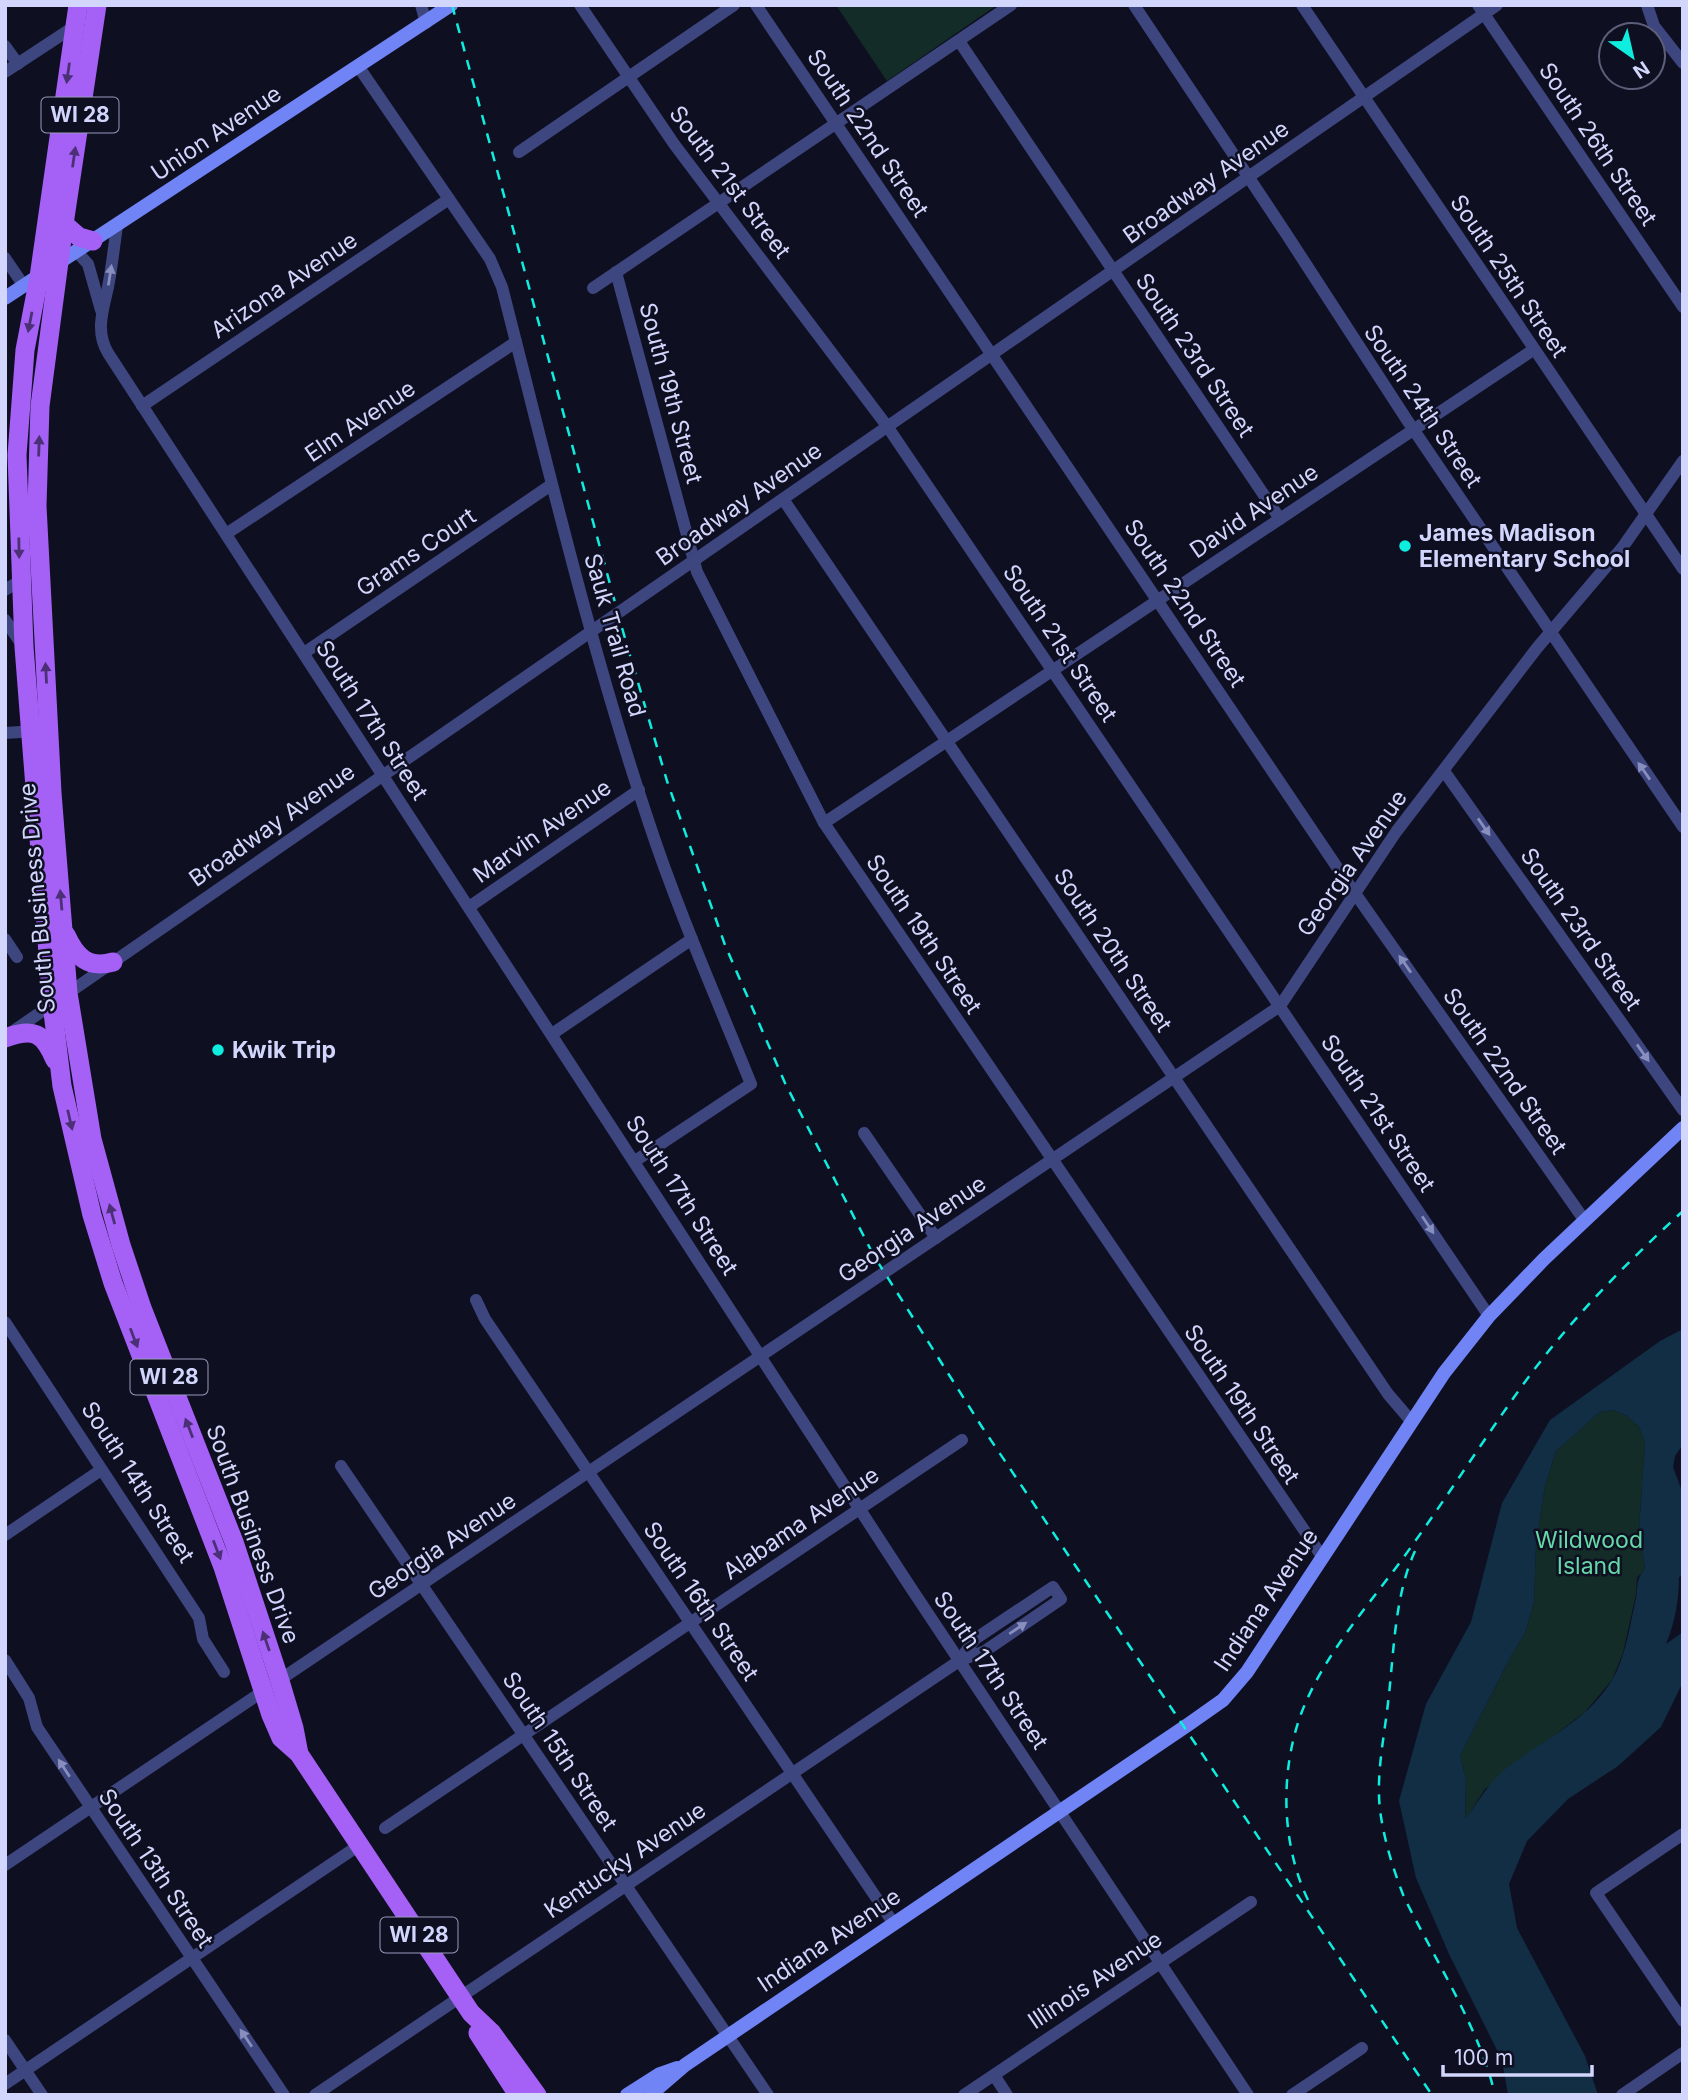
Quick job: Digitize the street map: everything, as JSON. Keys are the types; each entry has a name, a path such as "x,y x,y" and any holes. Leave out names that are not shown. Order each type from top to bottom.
{"main road":[{"name":"South Business Drive","path":"78,5 83,32 64,224 40,406 37,506 39,731 52,1004 61,1073 92,1215 113,1283 223,1567 272,1686 294,1728 299,1754 363,1852"},
{"name":"South Business Drive","path":"97,5 83,32 32,281 19,421 13,585 39,731 63,928 68,993 92,1139 121,1245 142,1308 234,1542 272,1686"},
{"name":"Union Avenue","path":"5,298 451,5"},
{"path":"64,224 85,246"},
{"path":"63,928 72,949 83,961 96,965 113,962"},
{"path":"5,1037 27,1032 41,1037 52,1052 61,1073"},
{"name":"Indiana Avenue","path":"650,2095 685,2065 1226,1697 1247,1672 1444,1373 1489,1316 1683,1128"},
{"name":"WI 28","path":"363,1852 471,2013 482,2041 518,2095"},
{"name":"WI 28","path":"471,2013 492,2033 537,2095"},
{"name":"Indiana Avenue","path":"626,2095 660,2074 685,2065"}],"street":[{"path":"421,5 426,23"},
{"name":"South 21st Street","path":"580,5 718,204 887,426 1489,1316"},
{"path":"519,152 734,5"},
{"name":"South 22nd Street","path":"756,5 1354,892 1585,1221"},
{"path":"593,288 1011,5"},
{"name":"South 24th Street","path":"1134,5 1413,430 1683,827"},
{"name":"South 25th Street","path":"1302,5 1683,569"},
{"name":"Broadway Avenue","path":"5,1037 1114,271 1364,97 1481,10 1497,5"},
{"path":"1647,5 1654,26 1683,63"},
{"name":"South 26th Street","path":"1481,10 1683,307"},
{"path":"5,72 69,30 83,32"},
{"name":"South 23rd Street","path":"959,41 1280,519"},
{"path":"5,46 18,64"},
{"path":"358,66 449,199"},
{"name":"Sauk Trail Road","path":"449,199 494,267 502,287 591,632 639,790 692,939 751,1084 635,1161"},
{"name":"Arizona Avenue","path":"142,406 449,199"},
{"name":"South 17th Street","path":"117,226 102,310 101,327 105,348 859,1509 1248,2095"},
{"name":"South 17th Street","path":"85,246 102,310"},
{"path":"5,258 32,281"},
{"name":"South 19th Street","path":"616,272 699,577 824,823 1323,1558"},
{"name":"Elm Avenue","path":"226,534 516,342"},
{"name":"David Avenue","path":"824,823 1533,350"},
{"name":"Georgia Avenue","path":"5,1865 1280,1006 1396,832 1549,633 1646,516 1683,461"},
{"name":"Grams Court","path":"304,653 551,485"},
{"name":"South 20th Street","path":"783,499 1388,1394 1412,1422"},
{"path":"5,620 24,647"},
{"path":"5,733 39,731"},
{"name":"South 23rd Street","path":"1444,771 1683,1110"},
{"name":"Marvin Avenue","path":"469,906 639,790"},
{"path":"5,939 16,957"},
{"path":"552,1034 692,939"},
{"path":"864,1133 936,1238"},
{"name":"South 16th Street","path":"475,1300 588,1473 894,1924"},
{"name":"South 14th Street","path":"5,1322 199,1618 202,1636 224,1672"},
{"name":"Alabama Avenue","path":"385,1828 962,1440"},
{"name":"South 15th Street","path":"341,1466 768,2095"},
{"path":"5,1535 101,1470"},
{"name":"Kentucky Avenue","path":"315,2095 959,1661 985,1651 1061,1599 1053,1587 975,1639 959,1661"},
{"name":"South 13th Street","path":"5,1660 29,1698 37,1727 284,2095"},
{"path":"1683,1835 1596,1893 1683,2021"},
{"path":"5,2084 192,1958 363,1852"},
{"name":"Illinois Avenue","path":"964,2095 1251,1902"},
{"path":"5,2040 42,2095"},
{"path":"1292,2095 1362,2048"},
{"path":"1622,2095 1639,2090 1683,2053"},
{"path":"994,2075 1007,2095"}],"green space":[{"path":"836,5 997,5 887,81"},
{"name":"Wildwood Island","path":"1613,1410 1627,1416 1639,1427 1645,1443 1639,1530 1645,1569 1637,1578 1623,1653 1612,1680 1585,1712 1485,1789 1465,1820 1466,1779 1460,1756 1525,1633 1534,1602 1536,1544 1545,1486 1556,1451 1600,1412"}],"water":[{"path":"1683,1329 1683,1444 1675,1456 1673,1467 1683,1494 1683,1574 1679,1577 1676,1611 1666,1644 1683,1632 1683,1682 1661,1727 1618,1766 1568,1799 1527,1841 1509,1884 1517,1928 1585,2056 1598,2095 1508,2095 1502,2060 1449,1954 1416,1878 1399,1801 1426,1704 1471,1622 1502,1503 1550,1420 1660,1341","holes":["1613,1410 1627,1416 1639,1427 1645,1443 1639,1530 1645,1569 1638,1582 1621,1661 1612,1680 1591,1707 1502,1772 1465,1819 1466,1779 1460,1756 1525,1633 1534,1602 1536,1544 1545,1486 1556,1451 1600,1412"]}],"railway":[{"path":"452,5 622,628 667,781 725,945 785,1083 874,1256 982,1427 1432,2095"},
{"path":"1308,1900 1299,1878 1288,1831 1287,1783 1294,1736 1311,1691 1336,1648 1425,1527 1540,1362 1598,1294 1683,1211"},
{"path":"1415,1551 1403,1587 1396,1626 1380,1770 1380,1810 1389,1854 1404,1897 1468,2019 1495,2095"}],"place":[{"name":"James Madison Elementary School","path":"1405,546"},
{"name":"Kwik Trip","path":"218,1050"}]}
